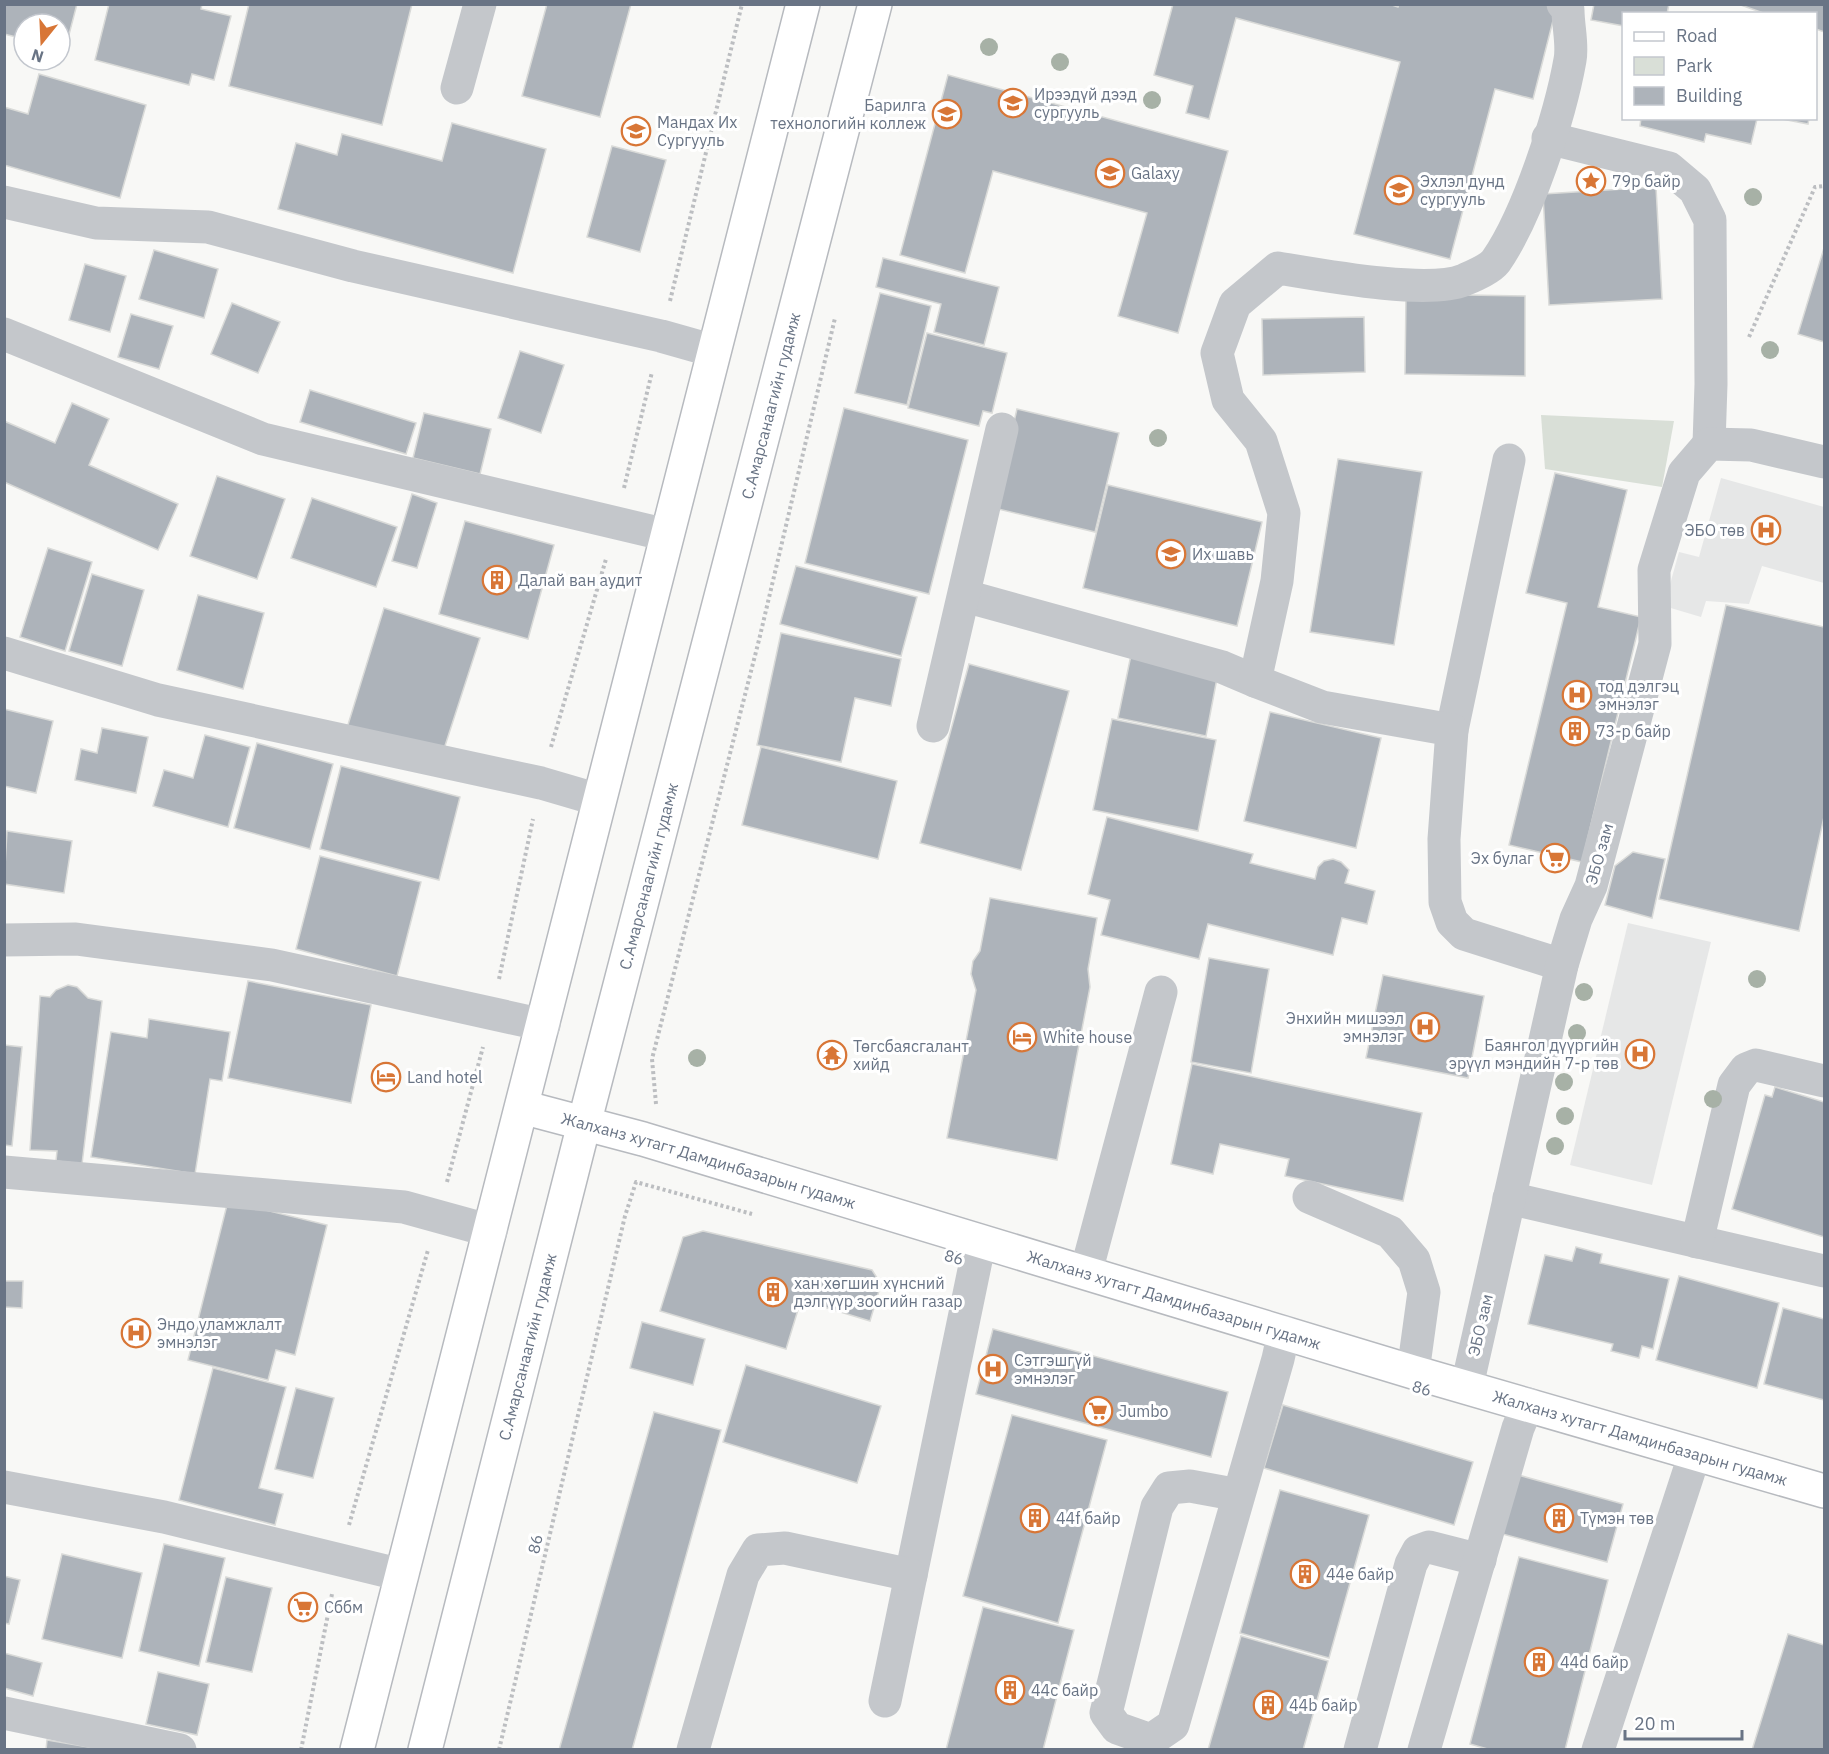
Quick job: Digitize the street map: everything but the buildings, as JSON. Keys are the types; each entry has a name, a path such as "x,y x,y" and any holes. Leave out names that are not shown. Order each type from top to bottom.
{"main road":[{"path":"357,1749 544,1025 599,800 803,4"},
{"name":"С.Амарсанаагийн гудамж","path":"425,1749 584,1124 875,4"},
{"name":"Жалханз хутагт Дамдинбазарын гудамж","path":"522,1107 1086,1272 1413,1372 1824,1491"}],"street":[{"path":"457,88 480,4"},
{"path":"1255,681 1277,580 1284,513 1261,441 1228,400 1217,353 1236,304 1278,268 1371,282 1439,284 1463,280 1494,263 1526,204 1548,138 1570,58 1568,10 1563,4"},
{"path":"1548,138 1669,168 1695,190 1710,220 1709,444 1751,444 1824,462"},
{"path":"4,202 96,223 208,227 353,266 661,336 714,351"},
{"path":"4,334 263,439 667,535"},
{"path":"933,726 1002,429"},
{"name":"ЭБО зам","path":"1467,1386 1562,964 1576,919 1592,886 1655,644 1654,570 1684,473 1709,444"},
{"path":"1509,460 1452,730 1444,838 1445,902 1452,922 1464,933 1562,964"},
{"path":"965,596 1222,667 1322,707 1452,730"},
{"path":"4,653 158,700 540,783 599,800"},
{"path":"4,940 76,939 272,966 491,1016 544,1025"},
{"path":"1086,1272 1161,992"},
{"path":"1698,1242 1734,1085 1746,1069 1756,1065 1824,1081"},
{"path":"4,1172 404,1207 490,1232"},
{"path":"1309,1197 1390,1232 1414,1260 1424,1292 1413,1372"},
{"path":"1509,1198 1824,1271"},
{"path":"885,1701 980,1241"},
{"path":"1239,1495 1190,1486 1169,1488 1157,1507 1106,1713 1117,1728 1151,1740 1173,1725 1239,1495 1284,1332"},
{"path":"1424,1749 1518,1428 1528,1404"},
{"path":"1598,1749 1695,1453"},
{"path":"4,1487 164,1517 402,1575"},
{"path":"1360,1749 1411,1564 1418,1551 1429,1547 1480,1560"},
{"path":"693,1749 743,1575 758,1550 785,1548 911,1575"},
{"path":"4,1713 180,1749"}],"path":[{"path":"301,1749 339,1560 438,1216 491,1016 540,783 616,523 742,4"},
{"path":"1749,339 1815,188 1824,186"},
{"path":"657,1112 652,1059 759,640 837,309"},
{"name":"86","path":"499,1749 622,1228 636,1182 759,1216"}],"shaded area":[{"name":"ЭБО төв","path":"1721,478 1824,507 1824,583 1762,566 1749,604 1706,601 1701,617 1664,606 1679,552 1699,557"},
{"name":"Баянгол дүүргийн эрүүл мэндийн 7-р төв","path":"1628,923 1711,942 1652,1185 1570,1165"}],"green space":[{"path":"1541,415 1674,421 1662,487 1545,469"}],"place":[{"name":"Ирээдүй дээд сургууль","path":"1013,103"},
{"name":"Барилга технологийн коллеж","path":"947,114"},
{"name":"Мандах Их Сургууль","path":"636,131"},
{"name":"Galaxy","path":"1110,173"},
{"name":"79р байр","path":"1591,181"},
{"name":"Эхлэл дунд сургууль","path":"1399,190"},
{"name":"ЭБО төв","path":"1766,530"},
{"name":"Их шавь","path":"1171,554"},
{"name":"Далай ван аудит","path":"497,580"},
{"name":"тод дэлгэц эмнэлэг","path":"1577,695"},
{"name":"73-р байр","path":"1575,731"},
{"name":"Эх булаг","path":"1555,858"},
{"name":"Энхийн мишээл эмнэлэг","path":"1425,1027"},
{"name":"White house","path":"1022,1037"},
{"name":"Баянгол дүүргийн эрүүл мэндийн 7-р төв","path":"1640,1054"},
{"name":"Төгсбаясгалант хийд","path":"832,1055"},
{"name":"Land hotel","path":"386,1077"},
{"name":"хан хөгшин хүнсний дэлгүүр зоогийн газар","path":"773,1292"},
{"name":"Эндо уламжлалт эмнэлэг","path":"136,1333"},
{"name":"Сэтгэшгүй эмнэлэг","path":"993,1369"},
{"name":"Jumbo","path":"1098,1411"},
{"name":"44f байр","path":"1035,1518"},
{"name":"Түмэн төв","path":"1559,1518"},
{"name":"44e байр","path":"1305,1574"},
{"name":"Сббм","path":"303,1607"},
{"name":"44d байр","path":"1539,1662"},
{"name":"44c байр","path":"1010,1690"},
{"name":"44b байр","path":"1268,1705"}]}
